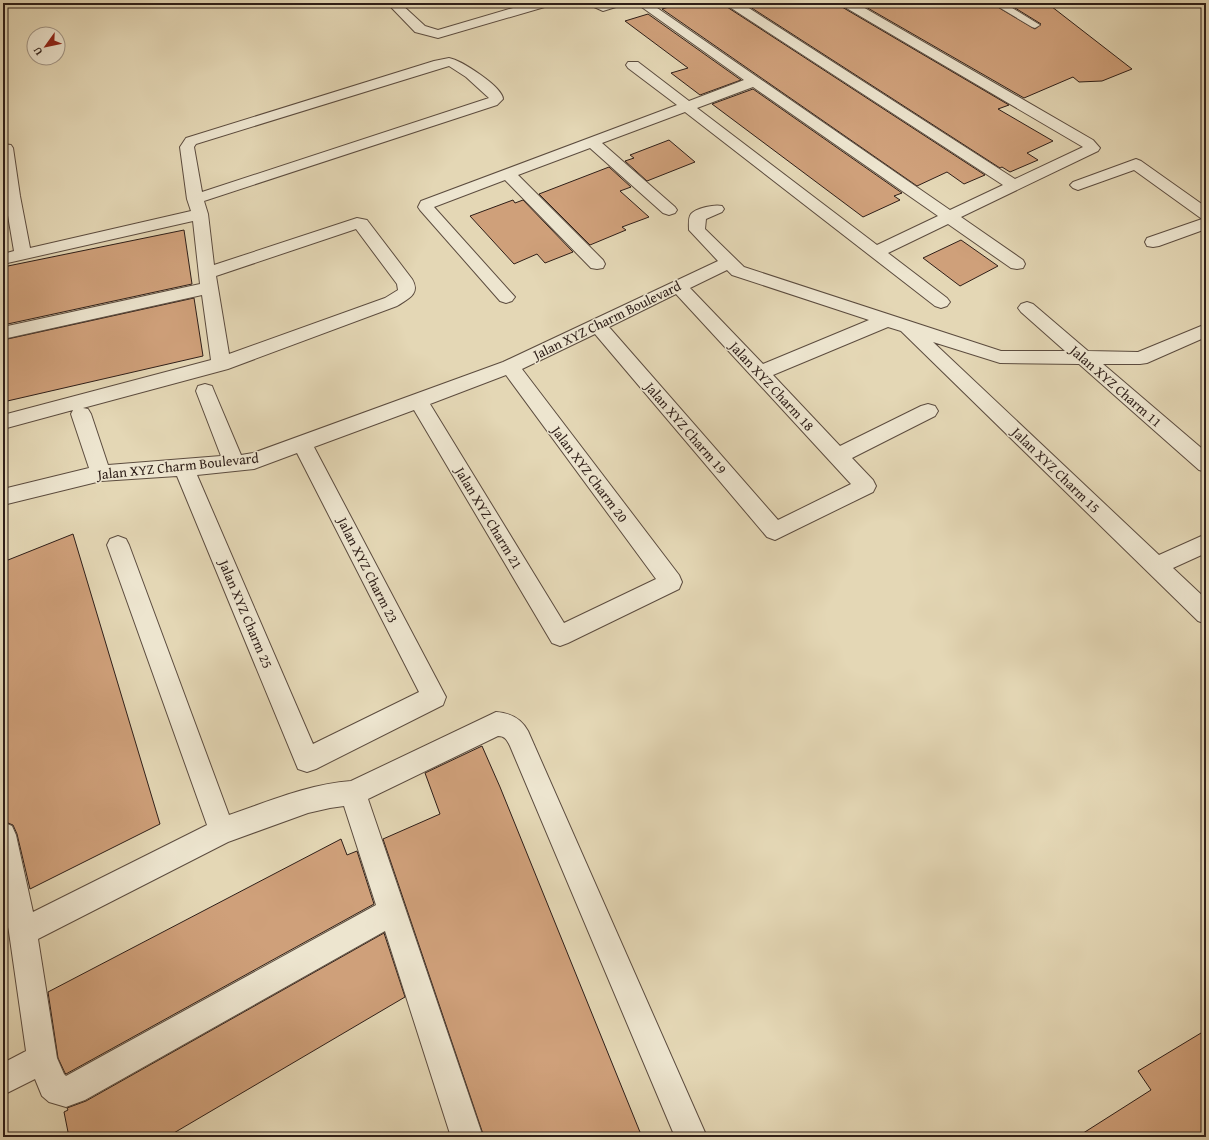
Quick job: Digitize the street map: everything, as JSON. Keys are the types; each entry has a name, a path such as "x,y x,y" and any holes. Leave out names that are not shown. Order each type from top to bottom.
{"street":[{"path":"393,3 419,28 428,33 436,34 444,34 544,3"},
{"path":"596,3 603,7 615,3"},
{"path":"642,3 1017,264"},
{"path":"732,3 1015,186"},
{"path":"847,3 1093,147 1091,150 876,252"},
{"path":"488,8 499,17"},
{"path":"3,259 198,206 492,102 496,99 496,96 461,67 454,63 448,62 191,141 187,147 198,206 221,364"},
{"path":"633,65 941,302"},
{"path":"506,297 425,206 434,200 755,81"},
{"path":"592,142 669,210"},
{"path":"3,148 6,148 8,197 23,254"},
{"path":"1078,185 1136,164 1206,215"},
{"path":"507,173 597,264"},
{"path":"716,208 698,216 697,230 738,271 1000,357 1140,358 1198,333 1206,348"},
{"path":"3,333 208,280 357,223 361,224 406,283 407,292 390,302 221,364 3,422"},
{"path":"1153,242 1206,223"},
{"name":"Jalan XYZ Charm Boulevard","path":"3,497 101,473 184,468 254,461 510,367 729,262"},
{"name":"Jalan XYZ Charm 18","path":"678,286 866,486"},
{"name":"Jalan XYZ Charm 11","path":"1027,308 1206,464"},
{"path":"760,373 896,323"},
{"name":"Jalan XYZ Charm 15","path":"896,323 1157,566 1206,614"},
{"name":"Jalan XYZ Charm 19","path":"598,325 775,531 866,486"},
{"name":"Jalan XYZ Charm 20","path":"510,367 671,582 560,636"},
{"path":"205,391 234,463"},
{"name":"Jalan XYZ Charm 21","path":"418,401 560,636"},
{"path":"838,456 928,411"},
{"path":"81,414 101,473"},
{"name":"Jalan XYZ Charm 23","path":"302,443 434,697 308,760"},
{"name":"Jalan XYZ Charm 25","path":"184,468 308,760"},
{"path":"1157,566 1206,543"},
{"path":"118,545 222,831"},
{"path":"23,932 222,831 308,800 330,795 353,793 496,724 506,724 511,727 519,739 691,1137"},
{"path":"353,793 467,1137"},
{"path":"3,835 23,932 42,1059 53,1086 60,1091 66,1092 74,1088 393,910"},
{"path":"3,1080 42,1059"}],"lane":[{"path":"997,3 1035,25"}],"building":[{"path":"682,3 725,3 727,7 985,175 964,184 947,172 917,186 662,9"},
{"path":"744,3 840,3 842,7 1009,105 998,109 1053,141 1027,153 1038,160 1010,172 1002,167 1000,168"},
{"path":"859,3 991,3 1035,29 1041,24 1007,3 1047,3 1132,69 1102,81 1079,82 1073,77 1024,98"},
{"path":"648,14 741,80 700,95 671,73 688,68 625,21"},
{"path":"753,89 902,193 894,196 900,200 863,217 712,104"},
{"path":"669,140 695,162 647,181 625,161 634,158 630,155"},
{"path":"609,167 631,187 620,191 649,217 622,227 626,230 590,245 539,194"},
{"path":"513,200 515,203 523,200 573,252 545,263 537,254 514,264 470,216"},
{"path":"184,230 192,284 3,325 3,267"},
{"path":"961,240 998,266 960,286 923,258"},
{"path":"194,298 203,356 3,402 3,340"},
{"path":"73,534 160,824 30,889 17,834 13,825 3,821 3,562"},
{"path":"482,746 642,1137 484,1137 383,839 440,814 425,773"},
{"path":"341,839 347,855 357,851 374,904 66,1074 65,1073 58,1058 48,992"},
{"path":"384,933 405,997 167,1137 69,1137 64,1112 68,1110 67,1108 86,1101"},
{"path":"1206,1030 1206,1137 1077,1137 1151,1090 1138,1071"}]}
